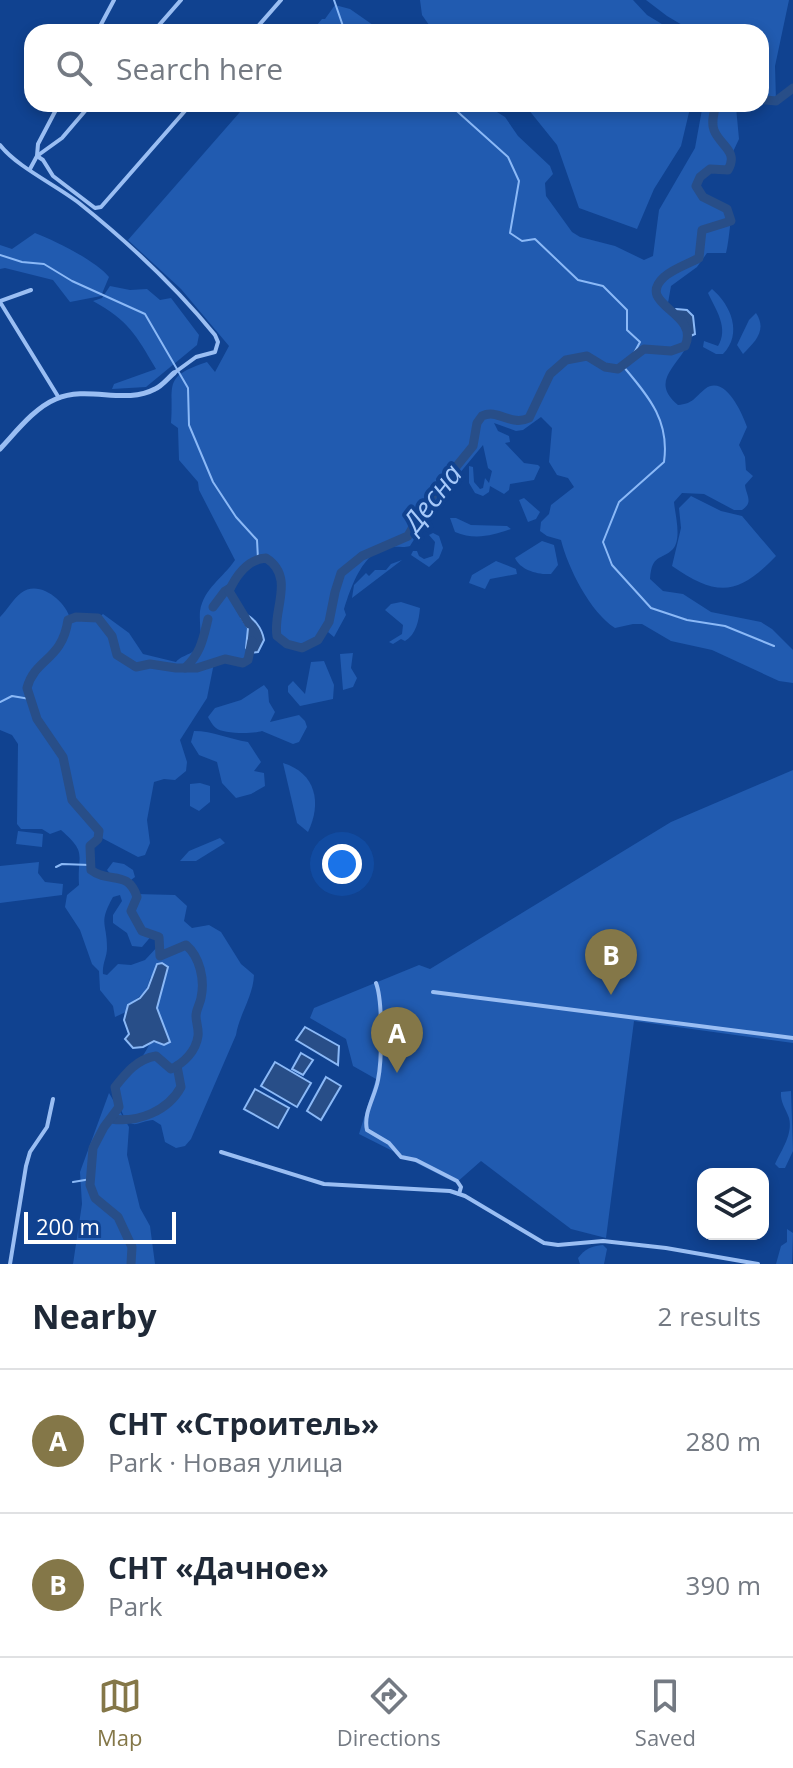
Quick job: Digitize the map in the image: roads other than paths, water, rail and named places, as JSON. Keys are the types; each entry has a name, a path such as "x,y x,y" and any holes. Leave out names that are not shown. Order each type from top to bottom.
{"street":[{"path":"101,24 114,0"},
{"path":"160,24 181,0"},
{"path":"260,24 281,0"},
{"path":"30,169 37,156 38,144 55,112"},
{"path":"37,156 62,138 84,112"},
{"path":"37,156 53,176 95,208 101,207 184,112"},
{"path":"0,145 14,159 62,191 123,240 181,293 218,342 215,352 185,363 156,389 135,396 81,394 59,398 33,414 0,449"},
{"path":"31,290 0,301 59,398"},
{"path":"376,983 380,997 379,1077 367,1114 367,1130 389,1143 401,1157 416,1160 457,1181 461,1187 459,1194"},
{"path":"433,992 793,1038"},
{"path":"10,1264 26,1166 30,1152 47,1127 53,1099"},
{"path":"221,1152 324,1184 443,1190 459,1194 544,1243 558,1245 603,1241 758,1264"}],"waterway":[{"path":"334,0 342,24"},
{"name":"Десна","path":"769,100 776,101 793,88"},
{"path":"458,112 508,157 519,181 510,233 522,241 535,239 578,280 603,286 627,310 627,330 640,342 633,355"},
{"name":"Десна","path":"249,624 229,591 243,569 254,561 266,558 280,575 277,636 287,644 302,648 318,640 329,622 341,573 362,556 408,536 425,505 473,446 477,423 482,416 494,414 516,420 529,418 550,374 566,360 587,356 605,367 618,369 644,349 671,351 685,346 687,334 684,325 657,295 657,287 668,274 699,258 702,230 731,221 727,209 703,197 696,186 700,177 710,169 728,170 731,163 730,153 713,127 714,112"},
{"path":"0,255 22,262 44,264 72,281 145,314 188,388 189,425 213,482 236,517 257,540 258,559"},
{"path":"623,366 655,410 664,434 665,447 664,462 619,502 603,542 612,565 651,608 687,620 725,626 774,646"},
{"path":"213,607 230,588"},
{"name":"Десна","path":"131,1264 132,1247 118,1217 95,1198 90,1185 93,1148 119,1107 115,1087 128,1072 143,1060 156,1056 171,1069 192,1051 198,1036 196,1016 202,976 195,956 186,945 160,956 159,937 142,931 131,911 137,897 129,883 91,870 90,846 98,839 99,831 72,800 63,757 37,719 27,688 36,670 60,644 68,620 76,617 98,618 112,636 117,655 136,667 150,664 197,668 225,659 243,663 248,660 252,641"},
{"path":"185,668 198,651 208,619"},
{"path":"0,702 12,696 30,699"},
{"path":"56,867 62,864 90,865"},
{"name":"Десна","path":"111,1119 142,1117 168,1103 181,1087 177,1066"},
{"path":"73,1182 91,1179"}],"place":[{"name":"СНТ «Дачное»","path":"611,995"},
{"name":"СНТ «Строитель»","path":"397,1073"}]}
